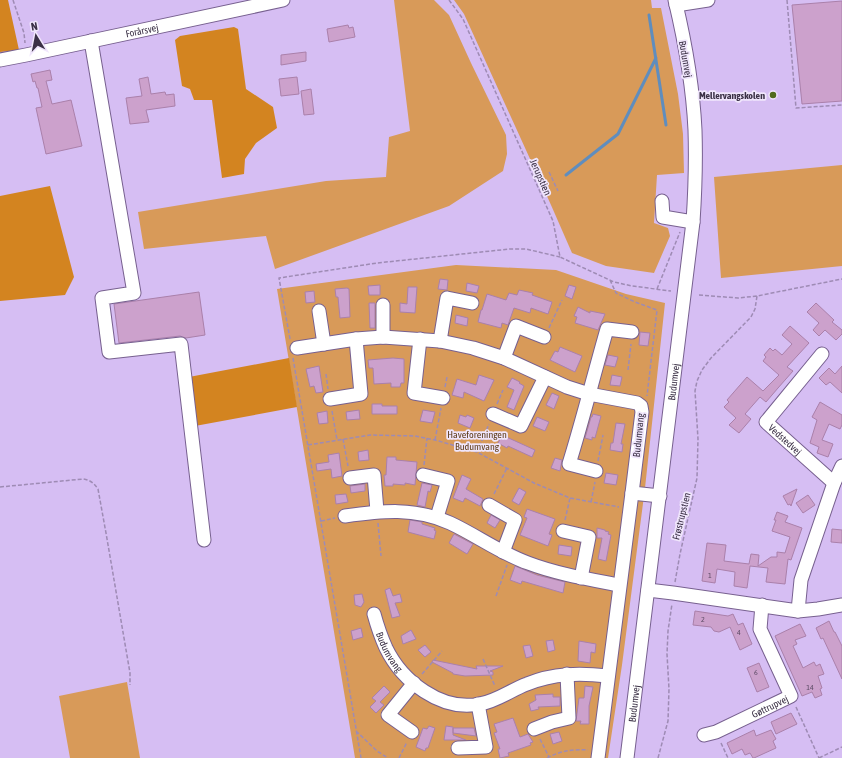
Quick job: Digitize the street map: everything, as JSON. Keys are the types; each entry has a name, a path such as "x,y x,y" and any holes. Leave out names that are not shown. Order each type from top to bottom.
{"street":[{"name":"Forårsvej","path":"0,60 283,0"},
{"name":"Budumvej","path":"627,758 660,496 689,222 696,188 695,130 691,86 676,2 708,0"},
{"path":"91,41 134,293 102,298 109,352 181,344 204,540"},
{"path":"662,201 663,217 689,222"},
{"path":"440,341 447,298 472,303"},
{"path":"383,305 383,337"},
{"path":"319,311 324,344"},
{"path":"504,358 516,326 544,337"},
{"path":"596,471 570,464 608,328 632,332"},
{"name":"Budumvang","path":"294,349 356,339 383,337 440,341 473,348 504,358 567,387 589,394 632,401 640,406 642,412 619,585 599,755"},
{"path":"330,399 361,394 356,339"},
{"path":"420,339 414,393 443,398"},
{"name":"Vedstedvej","path":"822,354 766,422 834,484"},
{"path":"493,414 521,426 545,377"},
{"path":"798,611 801,580 834,484 842,466"},
{"path":"350,478 374,475 377,511"},
{"path":"423,475 448,481 437,518"},
{"path":"632,493 660,496"},
{"path":"489,505 516,520 507,554"},
{"path":"345,516 377,511 419,513 437,518 463,529 507,554 554,572 619,585"},
{"path":"563,531 589,537 581,578"},
{"path":"648,590 798,611 841,607"},
{"name":"Gøttrupvej","path":"710,733 791,696 760,629 762,605"},
{"name":"Budumvang","path":"374,614 386,649 398,667 414,683 430,695 446,702 464,705 478,704 500,697 526,684 546,677 567,674 608,676"},
{"path":"534,729 552,722 570,718 567,674"},
{"path":"412,732 388,715 414,683"},
{"path":"458,748 486,747 478,704"}],"path":[{"path":"13,0 24,34 26,55"},
{"name":"Jerupstien","path":"449,0 463,19 553,221 560,256"},
{"path":"787,0 796,108 842,105"},
{"path":"549,172 558,191"},
{"path":"656,289 689,222"},
{"path":"361,758 308,445 294,349 279,278 377,263 510,249 526,249 560,256 610,280 632,286 671,291"},
{"path":"699,295 738,298 757,296 842,279"},
{"path":"610,280 616,293 657,310 647,395 645,401 640,406"},
{"name":"Frøstrupstien","path":"658,758 668,721 668,631 680,554 697,478 698,439 695,391 697,381 702,370 711,358 751,317 755,309 757,296"},
{"path":"544,337 562,300"},
{"path":"628,370 632,332"},
{"path":"326,374 337,440"},
{"path":"477,452 502,390"},
{"path":"435,440 443,398"},
{"path":"308,445 370,435 427,438 477,452 534,483 570,498 629,508"},
{"path":"591,502 602,435"},
{"path":"423,475 427,438"},
{"path":"343,439 350,478"},
{"path":"489,505 507,468"},
{"path":"0,487 83,479 94,483 98,489 130,685"},
{"path":"563,531 570,498"},
{"path":"377,511 381,556"},
{"path":"321,521 345,516"},
{"path":"496,596 507,554"},
{"path":"414,683 442,651"},
{"path":"483,659 500,697"},
{"path":"791,696 819,758 842,748"},
{"path":"534,729 548,757 568,750 587,750 599,755"},
{"path":"356,730 377,751 388,758"},
{"path":"399,758 412,732"},
{"path":"710,733 728,758"}],"green space":[{"path":"394,0 434,0 449,15 506,135 507,154 503,171 449,206 275,269 266,236 144,249 138,212 326,181 386,177 389,137 410,131"},
{"path":"454,0 651,0 652,8 661,8 678,94 683,134 684,173 657,175 654,223 668,228 670,236 654,273 606,266 572,253 464,14"},
{"path":"842,165 842,266 721,278 714,177"},
{"name":"Haveforeningen Budumvang","path":"456,265 556,270 626,294 665,303 645,488 622,665 608,758 355,758 277,289"},
{"path":"127,682 140,758 70,758 59,696"}],"shaded area":[{"path":"0,0 8,0 19,50 0,52"},
{"path":"234,27 238,29 246,89 273,107 277,128 256,143 245,159 244,174 222,178 212,100 194,100 190,89 182,86 175,40 180,36"},
{"path":"50,186 74,277 65,295 0,301 0,196"},
{"path":"289,358 297,407 195,426 189,377"}],"building":[{"path":"842,1 842,101 802,104 792,5"},
{"path":"348,25 349,28 353,27 355,37 329,42 327,29"},
{"path":"306,52 306,61 281,65 281,55"},
{"path":"50,70 52,80 46,81 52,104 71,100 82,146 46,154 36,108 42,107 38,88 35,81 33,82 31,74"},
{"path":"148,77 151,94 165,92 166,95 174,94 175,106 146,110 149,122 130,124 126,98 142,96 139,79"},
{"path":"297,77 299,94 281,96 279,79"},
{"path":"311,89 314,114 304,115 301,91"},
{"path":"440,279 448,280 447,290 438,289"},
{"path":"467,283 479,286 477,293 466,291"},
{"path":"380,285 380,295 369,295 368,286"},
{"path":"569,285 576,287 572,299 565,296"},
{"path":"408,287 417,287 415,313 400,312 400,303 407,304"},
{"path":"335,289 349,289 350,317 340,318 338,297 336,297"},
{"path":"519,290 533,293 532,295 552,302 548,314 531,308 530,313 514,308 508,325 502,323 501,328 478,322 487,294 506,300 509,293 517,295"},
{"path":"314,291 315,302 306,303 305,292"},
{"path":"199,292 205,335 186,338 180,336 119,343 114,304"},
{"path":"369,303 375,303 375,328 370,328"},
{"path":"816,303 834,320 832,322 842,330 842,334 836,340 825,330 819,336 813,330 819,323 807,312"},
{"path":"578,307 590,313 590,311 605,314 598,330 575,323 577,317 574,316"},
{"path":"456,315 468,318 467,326 455,323"},
{"path":"790,326 809,343 787,367 793,371 766,402 760,397 745,414 751,419 739,433 729,425 736,418 724,407 729,402 727,400 747,377 763,391 779,375 763,361 766,357 764,355 770,348 773,351 775,349 782,355 792,344 782,335"},
{"path":"640,332 650,333 648,346 639,345"},
{"path":"560,347 582,356 575,372 550,360 555,351 558,352"},
{"path":"608,355 618,357 615,367 605,365"},
{"path":"393,358 404,359 404,383 401,383 400,387 391,387 391,383 374,384 373,368 369,368 368,360"},
{"path":"319,366 323,392 316,393 314,386 310,387 306,369"},
{"path":"842,366 842,393 830,382 826,385 819,378 829,368 835,374"},
{"path":"479,375 494,380 484,401 464,392 463,398 452,395 457,379 476,385"},
{"path":"612,375 622,377 620,386 610,385"},
{"path":"512,378 524,386 514,410 507,407 514,390 507,387"},
{"path":"552,393 559,396 554,409 546,405"},
{"path":"820,402 842,415 842,425 840,429 829,424 822,440 833,444 828,457 817,453 819,447 810,443 817,420 812,417"},
{"path":"372,404 397,406 397,414 372,414"},
{"path":"359,410 360,419 347,420 346,412"},
{"path":"423,410 435,412 432,423 420,421"},
{"path":"327,411 328,423 319,424 317,413"},
{"path":"593,414 601,416 595,438 592,437 592,440 585,438"},
{"path":"460,415 466,417 467,415 474,418 470,428 458,423"},
{"path":"537,417 549,422 545,431 533,426"},
{"path":"616,423 625,424 621,444 623,444 622,452 610,450 611,443 613,443"},
{"path":"502,435 535,450 532,457 498,443"},
{"path":"368,450 369,460 359,461 358,452"},
{"path":"339,453 342,476 332,478 331,469 317,471 316,464 329,462 328,455"},
{"path":"387,457 396,457 396,460 417,462 415,485 405,483 405,485 393,484 393,486 385,486 384,475 386,475"},
{"path":"555,458 562,460 560,471 551,468"},
{"path":"606,473 618,475 616,485 604,483"},
{"path":"462,475 471,479 466,489 483,499 480,506 465,498 463,502 453,498"},
{"path":"422,483 432,485 430,492 428,491 425,507 417,505"},
{"path":"365,484 365,491 351,493 350,486"},
{"path":"519,488 526,492 519,505 512,501"},
{"path":"797,489 791,506 790,504 788,505 783,496"},
{"path":"346,494 348,502 336,504 335,495"},
{"path":"808,495 815,505 803,513 796,503"},
{"path":"527,509 555,519 549,534 552,535 548,546 520,535 527,518 524,517"},
{"path":"777,512 788,516 785,522 802,528 791,560 788,559 785,584 766,582 768,568 750,566 747,588 734,586 735,572 717,569 715,583 702,581 707,543 726,545 724,561 749,564 751,554 759,555 758,566 771,557 777,557 777,552 785,553 790,537 772,531"},
{"path":"491,515 500,520 495,528 487,523"},
{"path":"410,520 422,522 422,524 435,528 434,530 436,531 434,539 408,532"},
{"path":"597,528 609,532 608,534 611,535 606,561 598,559 602,538 597,538"},
{"path":"832,529 842,530 842,543 831,542"},
{"path":"454,534 473,544 467,554 449,543"},
{"path":"559,545 572,547 571,556 558,554"},
{"path":"515,566 537,575 565,582 563,593 522,581 521,584 510,580"},
{"path":"390,588 393,596 400,594 402,602 395,603 400,616 392,618 385,590"},
{"path":"362,594 364,602 361,607 355,605 354,595"},
{"path":"695,611 728,616 733,614 738,625 743,623 752,644 740,650 730,627 719,632 714,631 711,627 693,625"},
{"path":"829,621 842,646 842,679 823,638 821,639 816,628"},
{"path":"800,624 806,636 795,640 797,644 793,646 803,668 814,662 816,666 820,664 824,674 818,676 822,688 820,689 822,695 815,698 812,692 802,696 775,636"},
{"path":"361,628 363,637 353,640 351,631"},
{"path":"411,630 416,639 403,644 401,636"},
{"path":"553,640 555,650 548,652 546,641"},
{"path":"579,641 596,644 595,653 591,652 590,663 578,661"},
{"path":"425,645 431,652 425,657 418,650"},
{"path":"530,645 533,656 526,658 523,646"},
{"path":"433,660 477,669 476,666 503,666 490,671 493,672 493,675 465,676 453,674 432,662"},
{"path":"759,663 769,687 757,692 747,668"},
{"path":"384,686 390,692 380,702 384,705 376,713 370,707 376,701 372,698"},
{"path":"585,686 593,687 589,706 589,724 580,724 581,721 576,721 579,698 584,698"},
{"path":"553,694 553,697 560,697 560,706 538,707 539,709 531,711 529,704 536,700 535,695"},
{"path":"791,713 797,724 776,734 771,722"},
{"path":"513,718 520,737 528,734 533,742 530,743 531,745 508,753 509,756 500,758 498,749 500,749 494,733 497,732 494,724"},
{"path":"429,726 435,728 428,748 426,748 425,751 416,747 423,728 427,729"},
{"path":"446,726 453,727 453,735 466,740 444,740"},
{"path":"453,728 474,728 476,736 453,733"},
{"path":"754,730 756,736 771,730 776,739 773,741 776,748 754,758 750,753 745,755 742,749 732,754 727,743"},
{"path":"559,732 562,741 553,744 550,734"}],"waterway":[{"path":"649,15 666,125"},
{"path":"566,175 618,134 656,58"}],"place":[{"name":"Mellervangskolen","path":"773,95"}]}
